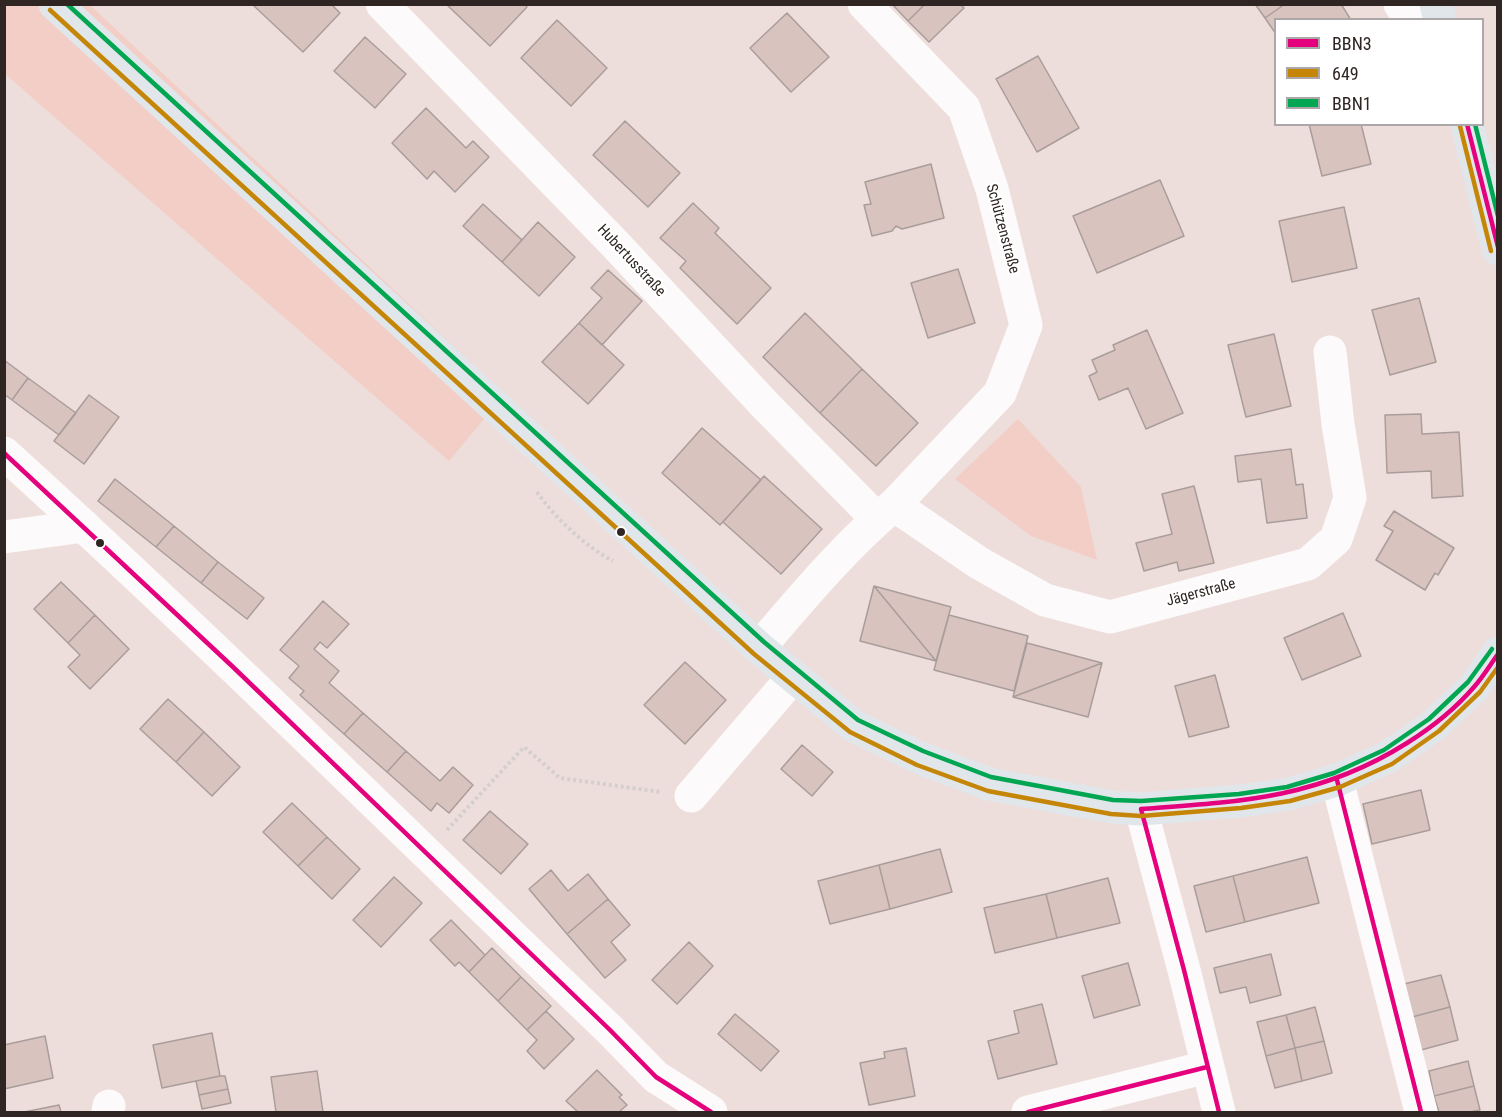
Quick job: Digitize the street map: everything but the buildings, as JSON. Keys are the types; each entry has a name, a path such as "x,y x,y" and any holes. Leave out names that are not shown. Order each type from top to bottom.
{"main road":[{"path":"55,4 759,648 854,726 930,762 989,784 1112,807 1141,809 1240,801 1289,794 1337,780 1388,757 1434,725 1474,687 1497,653"},
{"path":"1467,126 1497,249"}],"street":[{"name":"Hubertusstraße","path":"382,4 615,244 766,406 885,512"},
{"name":"Schützenstraße","path":"759,648 788,613 1000,393 1026,325 992,189 964,108 864,4"},
{"path":"1400,4 1409,18"},
{"name":"Jägerstraße","path":"885,512 1045,600 1110,617 1308,564 1336,539 1350,498 1338,424 1330,352"},
{"path":"4,453 299,730 656,1077 711,1113"},
{"path":"4,537 84,526"},
{"path":"691,796 793,677"},
{"path":"1337,780 1420,1113"},
{"path":"1141,809 1219,1113"},
{"path":"1028,1113 1207,1067"}],"path":[{"path":"425,854 524,747 560,778 691,796"}],"shaded area":[{"path":"5,5 90,5 505,394 449,461 5,74"},
{"path":"1018,419 1081,487 1097,560 1031,536 955,479"}],"transit line":[{"name":"BBN1","path":"67,4 764,642 858,720 923,751 991,777 1113,800 1141,801 1239,794 1287,787 1334,773 1384,750 1429,719 1468,682 1492,649"},
{"name":"649","path":"50,10 754,654 850,732 917,765 988,791 1111,814 1141,816 1241,808 1290,801 1340,787 1392,764 1439,731 1480,692 1498,667"},
{"name":"649","path":"1460,126 1491,251"},
{"name":"BBN3","path":"1468,126 1498,247"},
{"name":"BBN1","path":"1476,126 1498,216"},
{"name":"BBN3","path":"4,453 233,667 656,1077 711,1112"},
{"name":"BBN3","path":"1219,1112 1141,809 1246,800 1279,794 1343,776 1407,743 1434,724 1467,695 1498,654"},
{"name":"BBN3","path":"1337,780 1421,1112"},
{"name":"BBN3","path":"1028,1112 1207,1067"}]}
